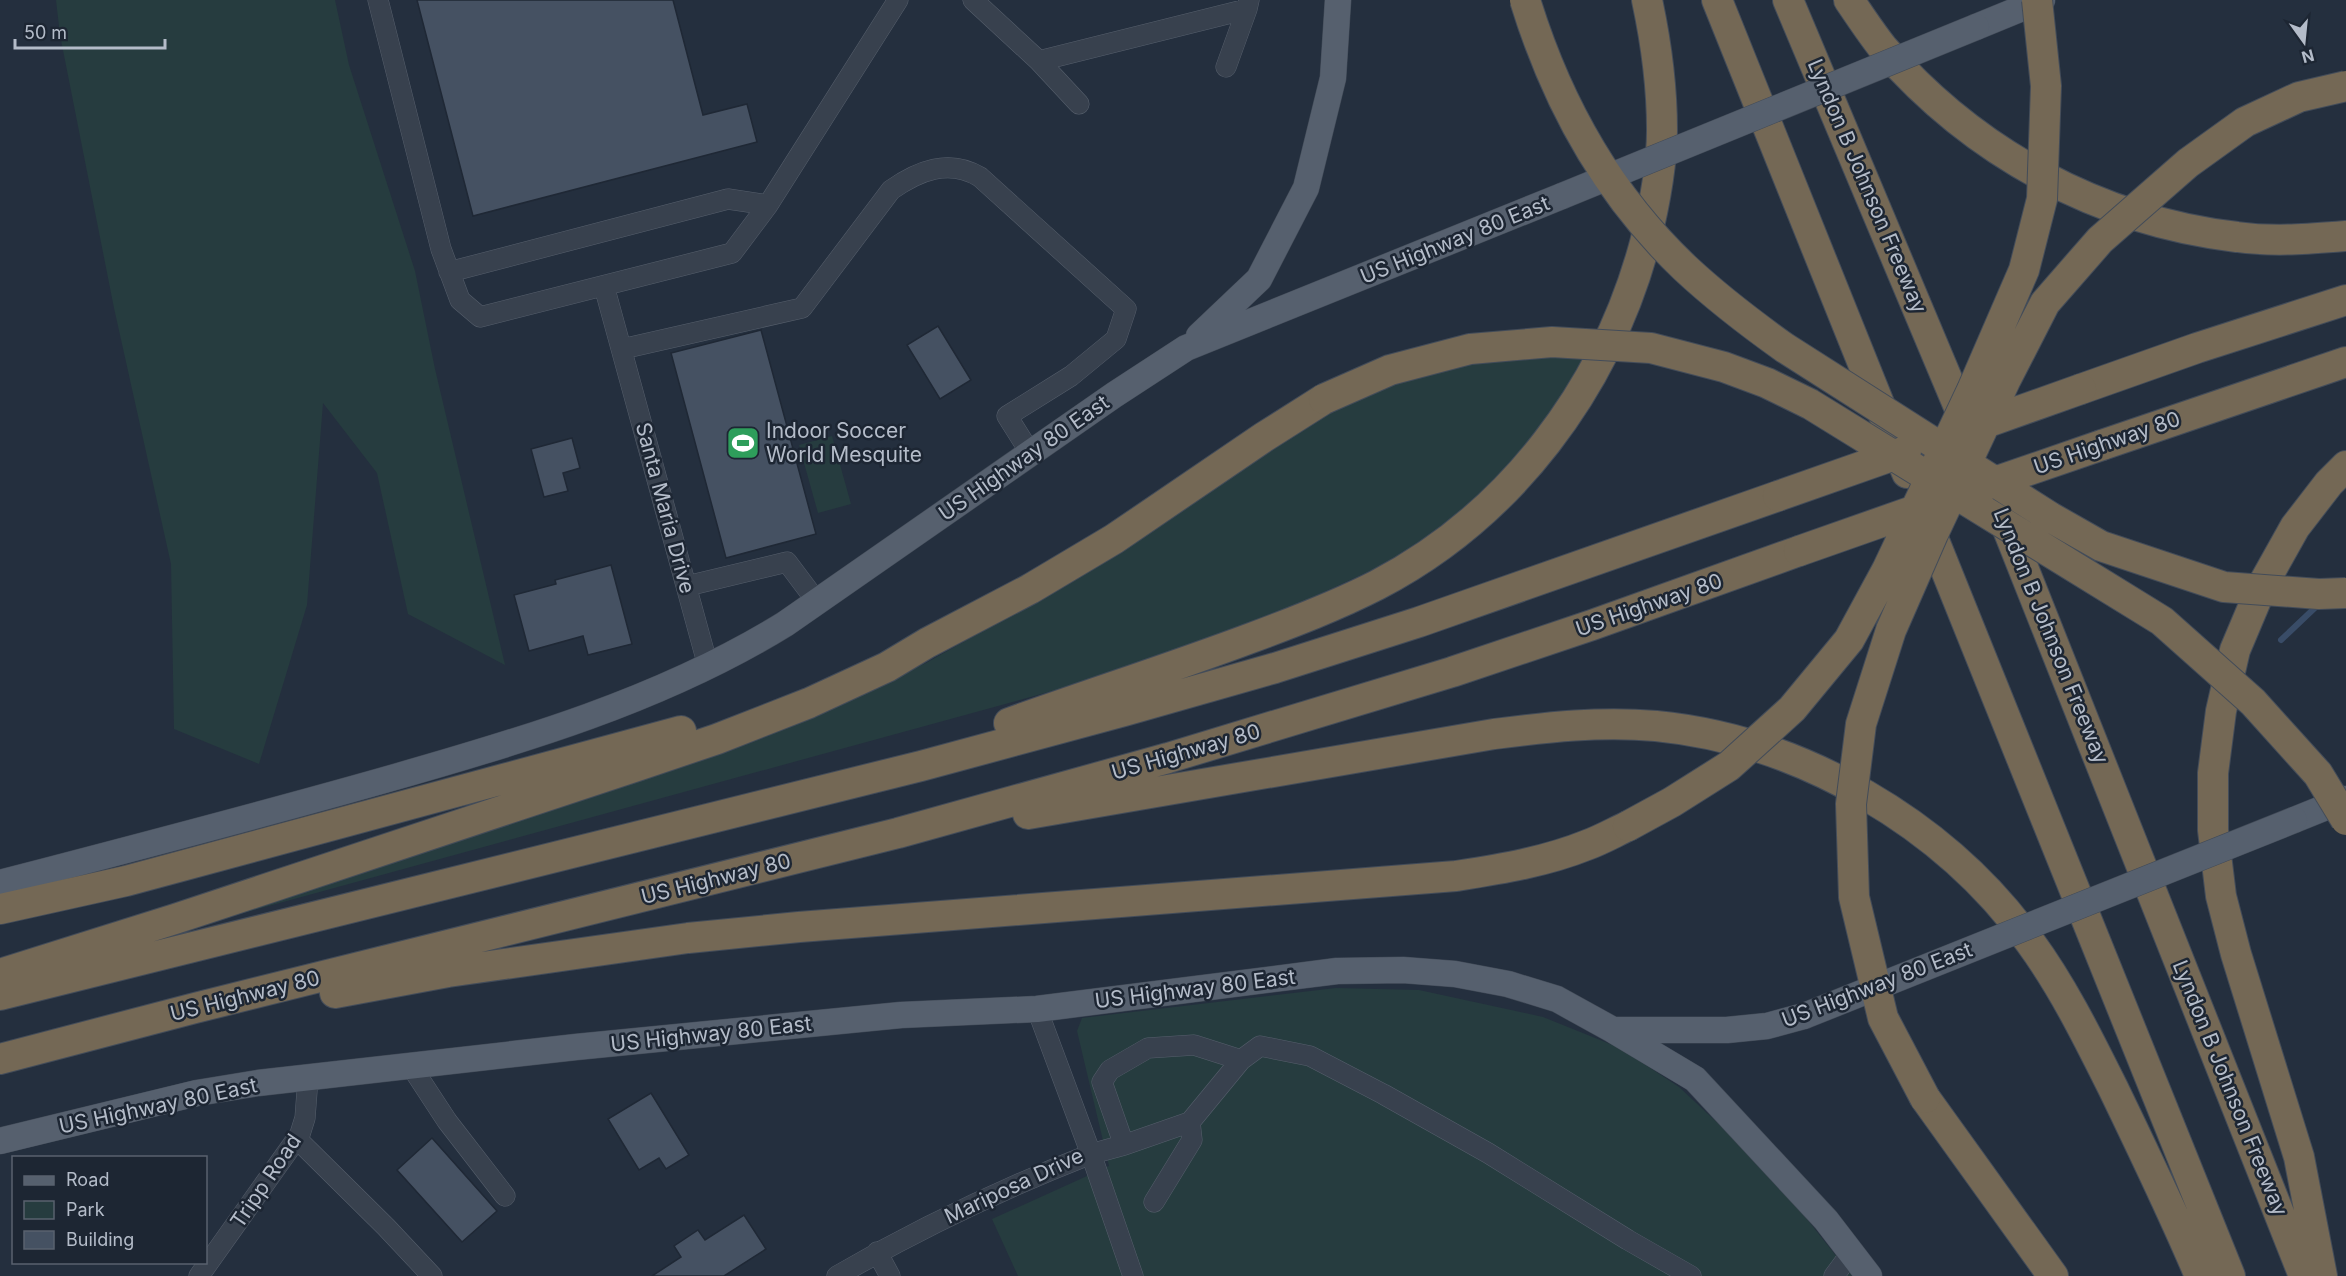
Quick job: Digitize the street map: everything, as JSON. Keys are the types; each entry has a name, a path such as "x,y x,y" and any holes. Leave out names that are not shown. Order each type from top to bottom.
{"highway":[{"path":"1525,0 1537,39 1557,89 1579,131 1630,208 1684,267 1748,321 1785,348 2050,517 2101,546 2224,587 2319,594 2346,593"},
{"path":"921,766 986,732 1197,658 1378,585 1428,554 1480,514 1509,486 1553,434 1591,377 1627,300 1639,265 1655,195 1662,131 1659,75 1647,0"},
{"path":"1717,0 2230,1276"},
{"name":"Lyndon B Johnson Freeway","path":"1788,0 1940,359 2304,1276"},
{"path":"1849,0 1882,47 1957,121 2042,178 2134,215 2185,229 2238,238 2295,240 2346,236"},
{"path":"195,1008 270,1005 448,972 699,937 799,927 1456,876 1507,868 1586,846 1672,802 1729,766 1792,709 1849,640 1887,570 1972,390 2024,270 2042,199 2046,86 2037,0"},
{"path":"2054,1276 1925,1098 1883,1018 1854,897 1851,804 1861,724 1891,630 1971,452 2045,303 2100,240 2188,163 2245,122 2299,97 2346,86"},
{"path":"0,995 921,766 1275,668 1555,576 2197,348 2346,300"},
{"path":"0,974 717,739 850,685 1030,589 1114,539 1264,436 1324,399 1390,370 1470,349 1552,342 1651,348 1724,368 1767,383 1810,404 2162,621 2253,702 2318,774 2346,820"},
{"name":"US Highway 80","path":"0,1059 195,1008 898,833 1212,745 1452,672 1592,625 2102,445 2346,362"},
{"path":"2322,1276 2299,1156 2236,954 2221,896 2213,830 2213,773 2221,711 2239,639 2262,586 2295,527 2329,483 2346,466"},
{"path":"0,909 126,881 645,741 744,711 882,657 927,643"},
{"path":"898,833 1155,794 1494,734 1554,726 1607,723 1656,726 1705,733 1764,750 1823,773 1888,808 1927,836 1966,870 2000,905 2030,942 2092,1046 2166,1195 2200,1276"}],"main road":[{"path":"1186,348 1258,279 1306,188 1333,78 1338,0"},
{"name":"US Highway 80 East","path":"0,883 153,844 477,754 610,708 708,666 746,648 817,602 1114,395 1186,348 2042,0"},
{"name":"US Highway 80 East","path":"0,1141 197,1093 258,1083 576,1047 901,1015 1037,1009 1337,971 1403,970 1455,974 1508,984 1557,999 1613,1030 1727,1030 1767,1026 1804,1016 2346,799"},
{"path":"1613,1030 1695,1079 1826,1220 1869,1276"}],"street":[{"path":"378,0 441,249 460,300 480,317 732,253 768,205 898,0"},
{"path":"973,0 1039,61 1079,104"},
{"path":"1039,61 1248,5"},
{"path":"1226,67 1248,5"},
{"path":"621,350 802,308 891,190 910,177 933,168 952,167 980,177 1126,309 1116,339 1071,376 1007,416 1031,454"},
{"path":"449,272 728,199 768,205"},
{"name":"Santa Maria Drive","path":"604,286 708,666"},
{"path":"687,586 787,562 817,602"},
{"name":"Mariposa Drive","path":"837,1276 877,1252 945,1219 1091,1154 1037,1009"},
{"path":"1124,1145 1102,1082 1110,1070 1148,1048 1194,1045 1241,1060"},
{"path":"1132,1276 1091,1154 1190,1122 1241,1060 1260,1046 1310,1056 1383,1094 1488,1153 1628,1240 1691,1276"},
{"path":"411,1066 447,1121 505,1196"},
{"name":"Tripp Road","path":"200,1276 297,1139 305,1118 308,1078"},
{"path":"1154,1202 1192,1140 1190,1122"},
{"path":"297,1139 432,1276"},
{"path":"877,1252 890,1276"},
{"path":"1834,1276 1851,1253"}],"green space":[{"path":"56,0 335,0 349,65 415,271 435,369 505,665 408,614 377,473 323,403 307,605 259,764 174,729 171,564 114,308 60,35"},
{"path":"1534,355 1587,356 1555,414 1491,487 1430,538 1372,570 1270,617 1056,690 236,915 234,911 862,693 926,663 1062,586 1318,414 1371,390 1476,360"},
{"path":"832,436 851,504 818,513 799,445"},
{"path":"1336,988 1419,990 1543,1017 1620,1048 1679,1087 1768,1170 1852,1276 1018,1276 992,1219 1109,1166 1077,1031 1082,1018"}],"building":[{"path":"417,0 673,0 703,115 747,104 757,142 473,216"},
{"path":"938,326 971,380 940,399 907,345"},
{"name":"Indoor Soccer World Mesquite","path":"761,330 816,534 726,558 671,353"},
{"path":"572,438 580,468 563,473 568,491 544,497 531,449"},
{"path":"611,565 632,644 588,655 583,636 529,651 514,595 556,584 555,580"},
{"path":"651,1093 689,1155 666,1169 659,1158 639,1170 608,1119"},
{"path":"432,1138 497,1211 462,1242 397,1170"},
{"path":"744,1215 766,1249 724,1276 652,1276 681,1257 674,1246 698,1230 705,1240"}],"waterway":[{"path":"2281,640 2320,603"}],"place":[{"name":"Indoor Soccer World Mesquite","path":"743,443"}]}
